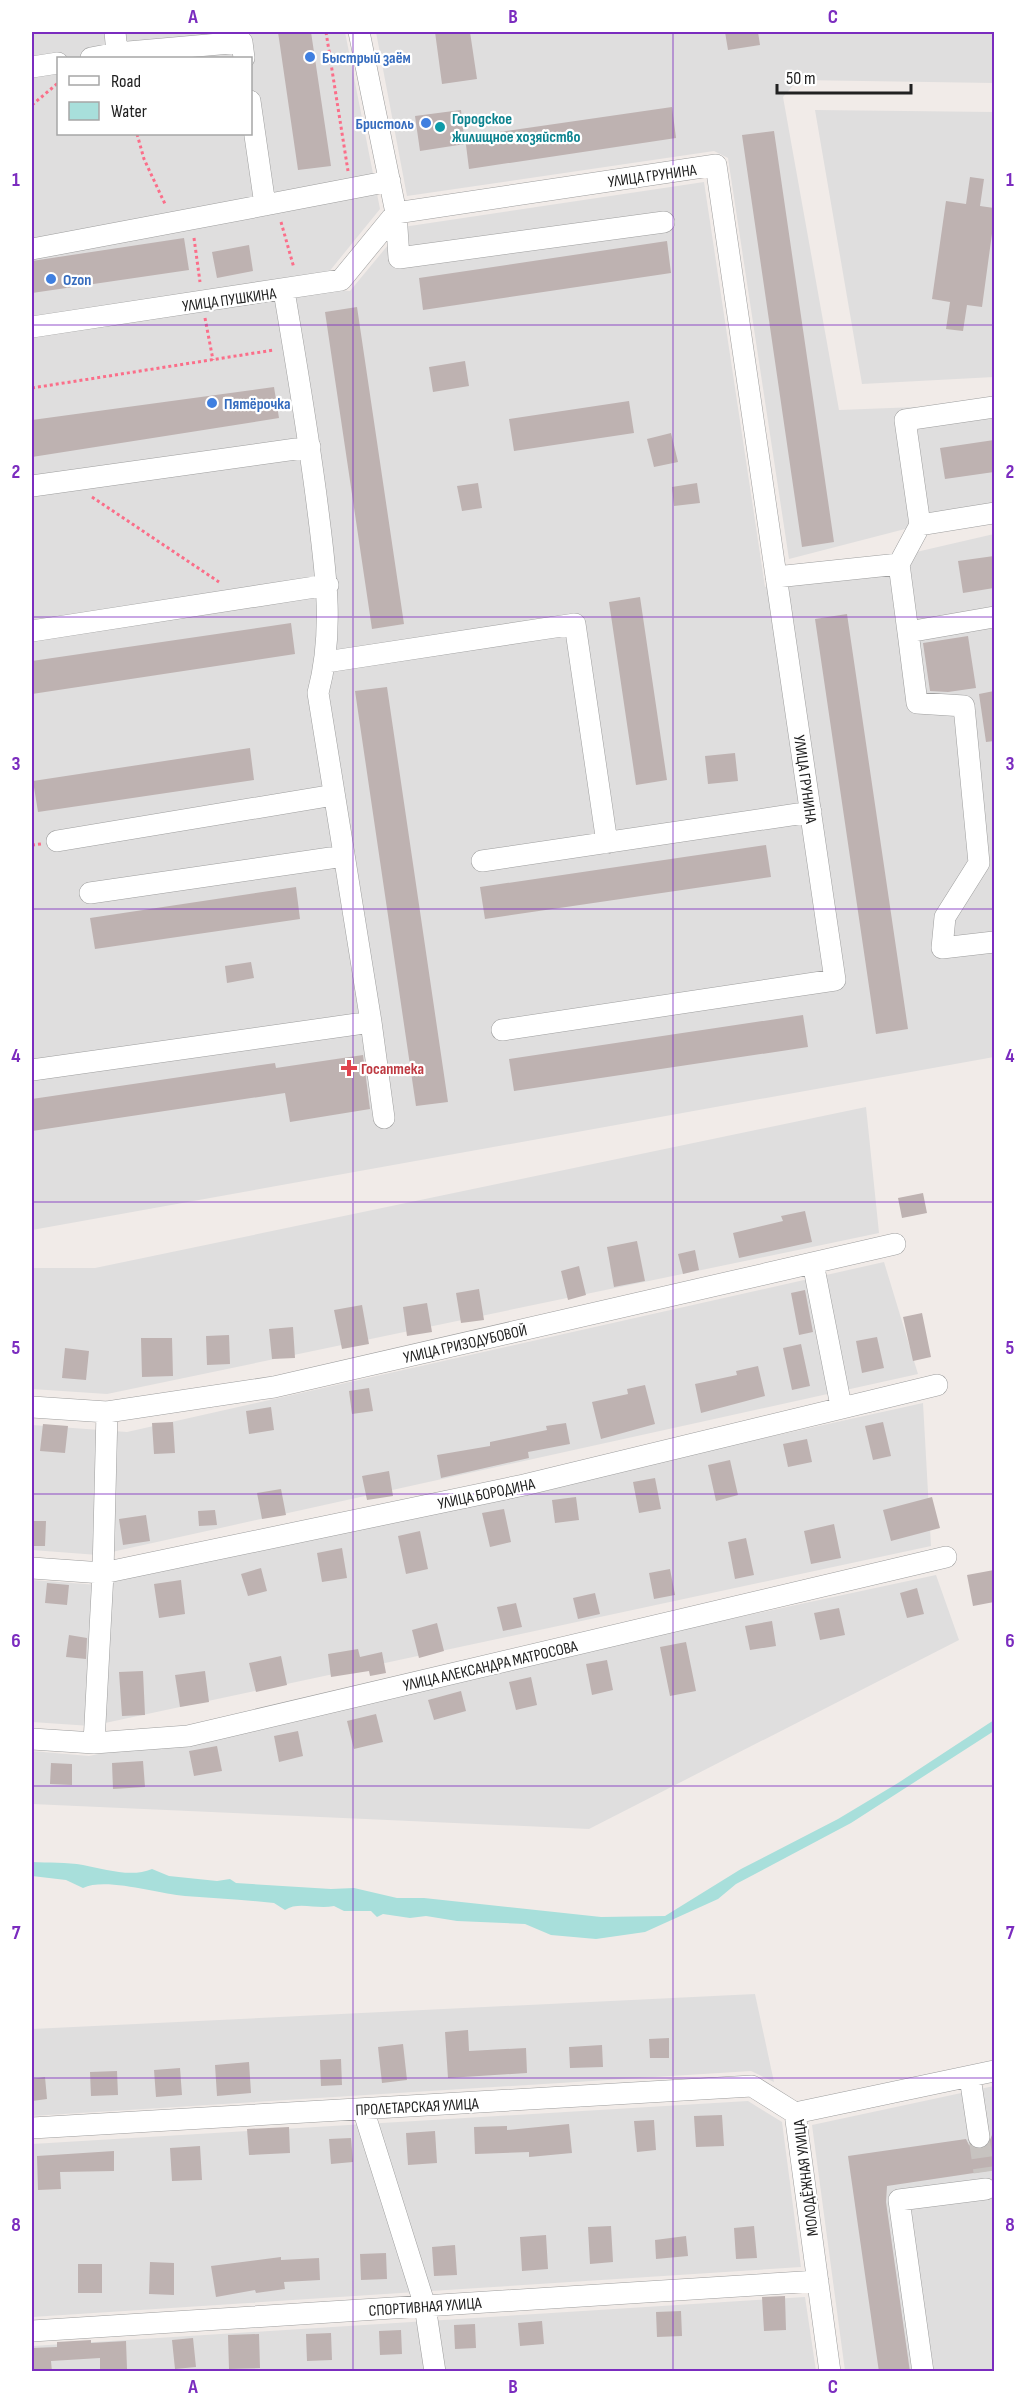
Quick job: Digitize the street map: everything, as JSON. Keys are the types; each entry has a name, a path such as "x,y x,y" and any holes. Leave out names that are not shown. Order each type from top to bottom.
{"street":[{"path":"115,32 117,53"},
{"path":"359,32 396,213 399,258 664,222"},
{"path":"96,57 117,53 242,42 244,57"},
{"path":"32,67 57,63"},
{"path":"252,111 271,204"},
{"name":"УЛИЦА ГРУНИНА","path":"396,213 716,165 836,980 502,1030"},
{"path":"32,249 191,217 390,182"},
{"name":"УЛИЦА ПУШКИНА","path":"32,327 202,303 341,280 396,213"},
{"path":"292,289 293,346 310,447 328,585 326,662 318,693 371,1022 384,1118"},
{"path":"994,407 905,420 920,525 899,564 917,703 964,706 979,862 945,917 942,948 994,942"},
{"path":"32,486 310,447"},
{"path":"920,525 994,513"},
{"path":"776,577 899,564"},
{"path":"32,631 328,585"},
{"path":"908,632 994,617"},
{"path":"326,662 575,624 608,843"},
{"path":"57,841 334,795"},
{"path":"482,861 811,812"},
{"path":"90,893 344,856"},
{"path":"32,1070 371,1022"},
{"name":"УЛИЦА ГРИЗОДУБОВОЙ","path":"32,1407 107,1412 274,1387 895,1244"},
{"path":"813,1263 841,1406"},
{"name":"УЛИЦА БОРОДИНА","path":"32,1568 103,1573 524,1485 841,1406 937,1385"},
{"path":"94,1743 103,1573 107,1412"},
{"name":"УЛИЦА АЛЕКСАНДРА МАТРОСОВА","path":"32,1739 94,1743 188,1736 946,1557"},
{"name":"МОЛОДЁЖНАЯ УЛИЦА","path":"830,2372 795,2113 994,2072"},
{"path":"970,2077 979,2137"},
{"name":"ПРОЛЕТАРСКАЯ УЛИЦА","path":"32,2128 752,2086 795,2113"},
{"path":"363,2109 425,2306 435,2372"},
{"path":"923,2372 898,2200 988,2183"},
{"name":"СПОРТИВНАЯ УЛИЦА","path":"32,2331 818,2281"}],"path":[{"path":"326,32 351,188"},
{"path":"32,105 57,84"},
{"path":"137,135 144,159 168,210 191,217 202,303 213,360"},
{"path":"271,204 292,289"},
{"path":"32,388 293,346"},
{"path":"67,481 243,598"}],"shaded area":[{"path":"32,32 345,32 380,209 328,273 330,290 350,291 403,227 704,182 765,587 994,534 994,1057 32,1230"},
{"path":"376,32 994,32 994,83 798,80 783,97 839,410 994,404 994,506 789,559 728,158 714,151 407,196"},
{"path":"815,110 994,112 994,377 862,384"},
{"path":"866,1107 879,1233 107,1394 32,1389 32,1268 95,1268"},
{"path":"884,1262 918,1374 98,1555 32,1550 32,1425 127,1432"},
{"path":"923,1403 931,1546 91,1726 32,1722 32,1580 98,1585"},
{"path":"936,1575 959,1640 589,1829 32,1804 32,1751 89,1756"},
{"path":"755,1994 774,2082 751,2071 32,2116 32,2029"},
{"path":"994,2086 994,2371 845,2371 812,2125"},
{"path":"748,2101 782,2122 801,2267 32,2317 32,2144"},
{"path":"805,2297 816,2371 32,2372 32,2346"}],"water":[{"path":"994,1720 994,1731 851,1823 736,1884 718,1899 645,1932 596,1939 551,1935 525,1924 457,1921 426,1916 410,1918 383,1914 377,1917 371,1911 344,1911 334,1906 296,1906 285,1910 274,1903 185,1896 118,1885 93,1885 83,1888 66,1880 32,1876 32,1862 64,1863 127,1873 152,1869 169,1876 217,1881 230,1879 236,1883 331,1889 354,1888 397,1898 424,1898 601,1917 665,1916 741,1869 838,1819"}],"building":[{"path":"278,32 311,32 331,166 298,170"},
{"path":"435,32 470,32 477,79 442,84"},
{"path":"725,32 758,32 760,45 728,50"},
{"path":"672,107 676,138 469,169 465,137"},
{"name":"Городское жилищное хозяйство","path":"461,110 465,144 420,151 415,116"},
{"path":"774,131 834,542 802,547 742,135"},
{"path":"970,177 984,179 980,206 994,208 994,219 982,307 967,305 963,331 946,329 950,302 932,299 946,201 966,204"},
{"path":"184,238 189,270 32,293 32,261"},
{"path":"667,241 671,273 423,310 419,278"},
{"path":"249,245 253,271 217,278 212,252"},
{"path":"357,307 404,624 372,629 325,312"},
{"path":"465,361 469,386 433,392 429,367"},
{"path":"274,387 279,418 32,457 32,420"},
{"path":"629,401 634,433 514,451 509,419"},
{"path":"671,433 678,462 654,467 647,439"},
{"path":"994,440 994,472 945,479 940,448"},
{"path":"478,483 482,508 462,511 457,486"},
{"path":"697,483 700,503 674,506 672,487"},
{"path":"994,556 994,588 963,593 958,561"},
{"path":"640,597 667,780 636,785 609,602"},
{"path":"847,614 908,1029 876,1034 815,619"},
{"path":"291,623 295,654 32,694 32,661"},
{"path":"968,636 976,688 948,692 930,691 923,643"},
{"path":"387,687 448,1102 416,1106 355,691"},
{"path":"994,691 994,741 986,742 979,694"},
{"path":"250,748 254,780 38,812 33,781"},
{"path":"735,753 738,781 708,784 705,756"},
{"path":"766,845 771,877 485,919 480,887"},
{"path":"296,887 300,919 95,949 90,918"},
{"path":"251,962 254,978 227,983 225,966"},
{"path":"803,1015 808,1047 514,1091 509,1059"},
{"path":"363,1055 370,1109 290,1122 285,1093 32,1131 32,1099 275,1063 276,1068"},
{"path":"923,1193 927,1213 902,1218 898,1198"},
{"path":"805,1211 812,1242 739,1258 733,1233 783,1221 781,1216"},
{"path":"637,1241 645,1281 614,1287 607,1247"},
{"path":"695,1250 699,1270 683,1274 678,1254"},
{"path":"579,1266 586,1295 568,1300 561,1271"},
{"path":"479,1289 484,1320 461,1323 456,1293"},
{"path":"805,1290 813,1332 799,1335 791,1293"},
{"path":"427,1303 432,1332 407,1336 403,1307"},
{"path":"362,1305 369,1344 342,1349 334,1310"},
{"path":"922,1313 931,1357 913,1361 903,1317"},
{"path":"293,1327 295,1358 272,1359 269,1329"},
{"path":"229,1335 230,1364 207,1365 206,1336"},
{"path":"877,1337 884,1368 862,1373 856,1341"},
{"path":"141,1338 172,1338 173,1376 142,1377"},
{"path":"801,1344 810,1386 792,1390 783,1348"},
{"path":"65,1348 89,1351 86,1380 62,1378"},
{"path":"758,1366 765,1396 701,1413 695,1384 737,1375 736,1371"},
{"path":"645,1385 655,1424 601,1439 592,1402 628,1394 627,1389"},
{"path":"369,1388 373,1411 352,1414 349,1391"},
{"path":"271,1407 274,1430 249,1434 246,1411"},
{"path":"173,1422 175,1453 154,1454 152,1423"},
{"path":"883,1422 891,1456 873,1460 865,1426"},
{"path":"566,1423 570,1444 528,1452 529,1458 441,1478 437,1455 490,1446 490,1442 547,1430 546,1426"},
{"path":"43,1424 68,1426 65,1453 40,1451"},
{"path":"807,1439 812,1462 788,1467 783,1444"},
{"path":"730,1460 738,1495 716,1501 708,1465"},
{"path":"389,1471 393,1496 367,1500 362,1476"},
{"path":"655,1478 661,1509 639,1513 633,1482"},
{"path":"281,1489 286,1515 262,1519 257,1493"},
{"path":"576,1497 579,1520 555,1523 552,1500"},
{"path":"932,1497 940,1528 891,1541 883,1510"},
{"path":"504,1509 511,1542 490,1547 482,1513"},
{"path":"215,1510 217,1525 199,1526 198,1511"},
{"path":"146,1515 150,1541 123,1545 119,1519"},
{"path":"32,1521 46,1521 45,1546 32,1546"},
{"path":"834,1524 841,1558 811,1564 804,1531"},
{"path":"420,1531 428,1569 406,1574 398,1536"},
{"path":"746,1538 754,1575 735,1579 728,1542"},
{"path":"342,1548 347,1578 322,1582 317,1553"},
{"path":"261,1568 267,1591 248,1596 241,1574"},
{"path":"670,1569 675,1595 654,1599 649,1573"},
{"path":"994,1570 994,1602 973,1606 967,1575"},
{"path":"181,1580 185,1614 159,1618 154,1584"},
{"path":"47,1583 69,1585 67,1605 45,1603"},
{"path":"917,1588 924,1614 907,1618 900,1593"},
{"path":"595,1593 600,1614 578,1619 573,1598"},
{"path":"516,1603 522,1627 503,1631 497,1607"},
{"path":"839,1608 845,1635 820,1640 814,1613"},
{"path":"772,1621 776,1646 750,1650 745,1626"},
{"path":"437,1623 444,1651 419,1658 412,1630"},
{"path":"69,1635 87,1638 86,1659 66,1657"},
{"path":"686,1642 696,1691 670,1696 660,1647"},
{"path":"358,1649 360,1657 382,1652 386,1673 370,1676 369,1671 331,1677 328,1654"},
{"path":"281,1656 287,1685 256,1692 249,1663"},
{"path":"607,1660 613,1690 592,1695 586,1664"},
{"path":"143,1671 145,1715 122,1716 119,1672"},
{"path":"205,1671 209,1702 180,1707 175,1675"},
{"path":"531,1677 537,1705 516,1710 509,1682"},
{"path":"461,1691 466,1711 434,1720 428,1700"},
{"path":"376,1714 383,1742 354,1749 347,1721"},
{"path":"298,1731 303,1756 279,1762 274,1736"},
{"path":"217,1746 222,1771 194,1776 189,1751"},
{"path":"143,1761 145,1787 113,1789 112,1763"},
{"path":"51,1763 72,1764 72,1785 50,1784"},
{"path":"468,2030 469,2051 526,2048 527,2073 448,2078 445,2032"},
{"path":"669,2038 669,2058 650,2058 649,2039"},
{"path":"403,2044 407,2080 382,2083 378,2047"},
{"path":"602,2045 603,2067 570,2068 569,2047"},
{"path":"341,2059 342,2085 321,2086 320,2060"},
{"path":"249,2062 251,2093 217,2096 215,2065"},
{"path":"180,2068 182,2095 156,2097 154,2070"},
{"path":"117,2071 118,2095 91,2096 90,2072"},
{"path":"45,2077 47,2099 32,2101 32,2079"},
{"path":"722,2115 724,2146 696,2147 694,2116"},
{"path":"654,2120 656,2150 637,2152 634,2121"},
{"path":"569,2124 572,2153 529,2157 529,2152 475,2154 474,2127 507,2126 507,2130"},
{"path":"289,2127 290,2153 249,2155 247,2129"},
{"path":"435,2131 437,2163 408,2165 406,2133"},
{"path":"994,2135 994,2170 887,2186 886,2202 910,2372 879,2372 848,2156 966,2139 969,2145 980,2150 987,2147"},
{"path":"351,2138 353,2162 331,2164 329,2139"},
{"path":"200,2146 202,2180 172,2181 170,2148"},
{"path":"114,2151 114,2171 60,2172 61,2189 38,2190 37,2156"},
{"path":"611,2226 613,2262 590,2264 588,2227"},
{"path":"754,2226 757,2258 736,2259 734,2228"},
{"path":"546,2235 548,2269 522,2271 520,2237"},
{"path":"686,2236 688,2256 656,2259 655,2240"},
{"path":"455,2245 457,2275 434,2276 432,2247"},
{"path":"386,2253 387,2279 361,2280 360,2254"},
{"path":"281,2257 281,2260 319,2258 320,2280 284,2282 285,2289 256,2293 255,2290 216,2297 211,2266"},
{"path":"150,2262 174,2263 174,2295 149,2294"},
{"path":"78,2264 102,2264 102,2293 78,2293"},
{"path":"785,2296 786,2330 764,2331 762,2297"},
{"path":"681,2311 682,2336 657,2337 656,2312"},
{"path":"542,2321 544,2344 520,2346 518,2323"},
{"path":"475,2324 476,2348 455,2349 454,2325"},
{"path":"401,2330 402,2354 380,2355 379,2331"},
{"path":"331,2333 332,2360 307,2361 306,2334"},
{"path":"259,2334 260,2368 229,2369 228,2335"},
{"path":"193,2338 196,2367 175,2369 172,2340"},
{"path":"91,2340 91,2343 126,2341 127,2369 100,2370 100,2358 51,2361 52,2372 32,2372 32,2348 57,2347 57,2342"}],"tunnel":[{"path":"979,2137 984,2172"}],"place":[{"name":"Быстрый заём","path":"310,57"},
{"name":"Бристоль","path":"426,123"},
{"name":"Городское жилищное хозяйство","path":"440,127"},
{"name":"Ozon","path":"51,279"},
{"name":"Пятёрочка","path":"212,403"},
{"name":"Госаптека","path":"349,1068"}]}
